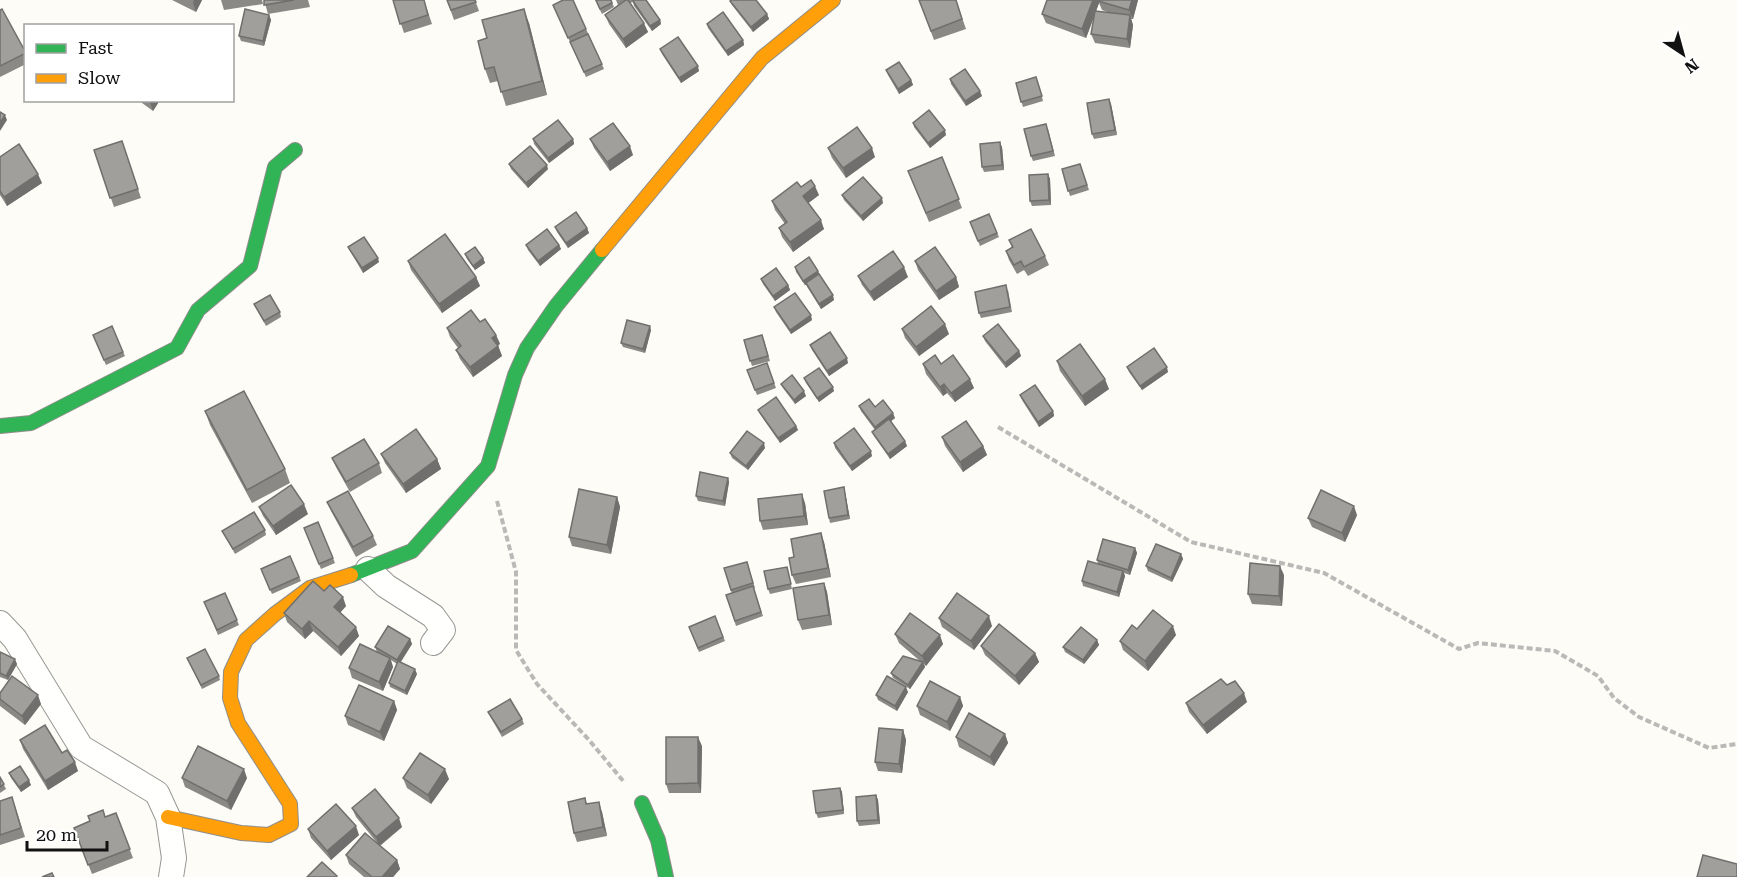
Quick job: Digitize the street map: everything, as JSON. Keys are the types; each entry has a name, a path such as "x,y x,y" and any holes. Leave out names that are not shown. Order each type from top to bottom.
{"street":[{"path":"168,817 241,833 269,835 291,824 290,804 237,723 230,698 231,672 246,639 310,588 368,569 412,550 488,466 515,375 527,348 556,306 762,58 833,0"},
{"path":"0,426 31,423 177,348 198,310 250,266 275,167 295,150"},
{"path":"368,569 386,586 433,616 443,630 433,643"},
{"path":"0,623 15,639 81,747 158,794 168,817 174,858 171,877"},
{"path":"642,803 658,840 666,877"}],"path":[{"path":"998,427 1191,542 1324,573 1459,649 1478,643 1555,651 1598,676 1614,698 1639,717 1709,748 1737,744"},
{"path":"488,466 516,572 516,650 537,684 589,740 642,803"}],"building":[{"path":"264,0 294,0 264,5"},
{"path":"393,0 424,0 428,15 400,24"},
{"path":"447,0 475,0 476,2 451,10"},
{"path":"563,0 573,0 586,29 568,38 553,5"},
{"path":"596,0 611,0 612,3 600,9"},
{"path":"626,0 644,23 623,39 605,15"},
{"path":"634,0 646,0 660,20 650,26"},
{"path":"731,0 756,0 767,14 751,27"},
{"path":"919,0 956,0 962,19 931,31"},
{"path":"1047,0 1093,0 1082,29 1042,14"},
{"path":"1098,0 1132,0 1129,10"},
{"path":"2,9 24,49 24,54 0,66 0,10"},
{"path":"245,9 269,15 263,41 239,36"},
{"path":"524,9 542,81 501,92 494,67 485,69 478,41 487,38 482,20"},
{"path":"1095,11 1130,15 1127,39 1091,34"},
{"path":"723,12 743,40 726,51 707,24"},
{"path":"588,34 602,64 584,72 570,42"},
{"path":"678,37 698,66 679,78 660,49"},
{"path":"899,62 911,80 898,89 886,70"},
{"path":"965,69 980,91 965,101 950,79"},
{"path":"1036,77 1042,96 1021,102 1016,83"},
{"path":"1109,99 1115,130 1092,134 1087,103"},
{"path":"929,110 945,130 928,143 913,123"},
{"path":"0,112 5,115 0,123"},
{"path":"558,120 573,139 548,158 533,139"},
{"path":"613,123 630,146 607,162 590,139"},
{"path":"1046,124 1053,151 1031,156 1024,129"},
{"path":"857,127 872,148 843,168 828,148"},
{"path":"122,141 138,189 110,198 94,150"},
{"path":"1000,142 1002,165 982,167 980,144"},
{"path":"19,144 38,174 4,197 0,191 0,157"},
{"path":"530,146 547,165 526,183 509,164"},
{"path":"942,157 959,199 926,213 908,171"},
{"path":"1080,164 1087,185 1068,191 1062,169"},
{"path":"1048,174 1049,200 1030,201 1029,175"},
{"path":"863,177 882,198 861,216 842,195"},
{"path":"811,180 815,186 803,196 821,220 790,242 779,228 787,222 772,201 797,182 801,187"},
{"path":"576,212 587,228 566,243 555,227"},
{"path":"989,214 997,233 978,241 970,222"},
{"path":"547,229 559,245 538,261 526,245"},
{"path":"1031,229 1045,256 1024,267 1021,261 1014,265 1006,251 1013,247 1009,240"},
{"path":"445,234 476,277 439,304 408,261"},
{"path":"364,237 378,258 362,268 348,247"},
{"path":"475,247 483,258 473,266 465,254"},
{"path":"935,247 956,277 936,291 915,261"},
{"path":"893,251 904,267 870,292 858,276"},
{"path":"809,257 818,271 803,281 795,267"},
{"path":"776,268 788,285 773,296 761,279"},
{"path":"819,274 833,295 819,304 806,283"},
{"path":"1006,285 1010,307 979,313 975,292"},
{"path":"795,293 811,315 790,330 774,307"},
{"path":"270,295 280,312 264,321 254,304"},
{"path":"931,306 945,324 916,347 902,329"},
{"path":"471,310 480,322 485,319 496,335 492,338 498,346 470,367 456,350 461,346 447,328"},
{"path":"627,320 650,326 643,349 621,343"},
{"path":"998,324 1019,351 1005,363 983,336"},
{"path":"112,326 123,352 104,360 93,335"},
{"path":"830,332 847,358 827,371 810,345"},
{"path":"762,335 768,356 750,361 744,340"},
{"path":"1080,344 1105,379 1082,396 1057,361"},
{"path":"1154,348 1167,367 1140,386 1127,367"},
{"path":"935,355 941,364 953,355 970,379 951,393 944,384 940,387 923,364"},
{"path":"767,363 774,383 755,390 747,370"},
{"path":"819,368 833,387 817,398 804,378"},
{"path":"792,375 804,391 794,400 781,384"},
{"path":"1035,385 1053,411 1038,422 1020,395"},
{"path":"244,391 285,469 247,490 205,411"},
{"path":"776,397 796,426 778,438 758,410"},
{"path":"869,399 875,407 883,400 893,413 875,427 859,406"},
{"path":"889,419 905,441 888,454 872,432"},
{"path":"966,421 983,446 960,462 942,437"},
{"path":"854,428 871,451 850,466 834,443"},
{"path":"416,429 437,459 403,484 381,454"},
{"path":"747,431 764,443 746,466 730,453"},
{"path":"364,439 379,463 346,482 332,458"},
{"path":"700,472 728,478 723,501 696,496"},
{"path":"291,485 304,504 273,526 259,507"},
{"path":"844,487 848,515 829,518 824,491"},
{"path":"579,489 617,497 607,545 569,537"},
{"path":"1321,490 1354,506 1342,533 1308,518"},
{"path":"348,491 373,536 353,547 327,502"},
{"path":"802,494 804,516 760,521 758,499"},
{"path":"254,512 265,530 233,549 222,531"},
{"path":"318,522 333,558 319,564 304,528"},
{"path":"821,533 828,568 792,575 789,558 794,557 791,539"},
{"path":"1103,539 1135,548 1128,570 1097,560"},
{"path":"1156,544 1181,554 1171,578 1146,566"},
{"path":"290,556 299,577 270,590 261,569"},
{"path":"1088,561 1123,571 1117,592 1082,581"},
{"path":"747,562 753,583 731,590 724,568"},
{"path":"1250,563 1280,566 1279,596 1248,594"},
{"path":"787,567 791,584 768,589 764,571"},
{"path":"313,581 324,591 330,585 343,597 334,607 356,627 338,647 309,621 302,629 284,613"},
{"path":"824,583 829,615 798,620 793,588"},
{"path":"753,586 761,612 735,621 726,595"},
{"path":"225,593 237,620 217,630 204,602"},
{"path":"957,593 989,616 971,641 939,618"},
{"path":"1153,610 1173,626 1145,661 1120,641 1132,625 1137,629"},
{"path":"910,613 940,635 922,656 895,634"},
{"path":"715,616 723,637 698,648 689,627"},
{"path":"999,624 1035,653 1015,676 981,646"},
{"path":"388,626 410,639 397,660 375,647"},
{"path":"1081,627 1097,640 1083,660 1063,647"},
{"path":"360,644 390,658 379,682 349,668"},
{"path":"205,649 219,676 201,685 187,658"},
{"path":"0,652 15,659 6,676 0,673"},
{"path":"903,656 923,662 908,685 891,673"},
{"path":"398,661 415,669 405,691 389,683"},
{"path":"12,676 38,695 22,716 0,699 0,693"},
{"path":"887,676 906,687 895,706 876,695"},
{"path":"1221,679 1227,685 1235,681 1244,693 1203,725 1186,703"},
{"path":"930,681 960,697 947,722 917,706"},
{"path":"359,685 394,701 380,732 345,716"},
{"path":"510,699 522,719 501,732 488,712"},
{"path":"969,713 1005,734 990,757 956,737"},
{"path":"45,725 62,753 67,750 75,762 45,781 20,740"},
{"path":"879,728 903,730 899,764 875,762"},
{"path":"666,737 698,737 698,783 666,784"},
{"path":"198,746 244,769 227,801 182,778"},
{"path":"420,753 445,769 428,795 403,778"},
{"path":"20,766 29,780 19,787 9,773"},
{"path":"840,788 843,810 816,813 813,791"},
{"path":"375,789 399,818 376,837 352,808"},
{"path":"876,795 878,820 857,821 856,797"},
{"path":"12,797 21,828 0,835 0,801"},
{"path":"585,798 586,804 599,802 603,827 574,833 568,802"},
{"path":"336,804 356,826 327,851 308,829"},
{"path":"103,810 105,817 116,813 130,849 88,865 74,828 90,821 88,816"},
{"path":"365,833 397,860 382,877 372,877 346,855"},
{"path":"1703,855 1737,864 1737,877 1697,877"},
{"path":"322,862 337,876 307,877"},
{"path":"52,873 54,877 42,877"}],"traffic: fast":[{"path":"0,426 31,423 177,348 198,310 250,266 275,167 295,150"},
{"path":"351,575 412,551 488,466 515,375 527,348 556,306 602,250"},
{"path":"642,803 658,840 666,877"}],"traffic: slow":[{"path":"602,250 762,58 833,0"},
{"path":"168,817 241,833 269,835 291,824 290,804 238,723 230,698 231,672 246,640 275,614 310,588 351,575"}]}
